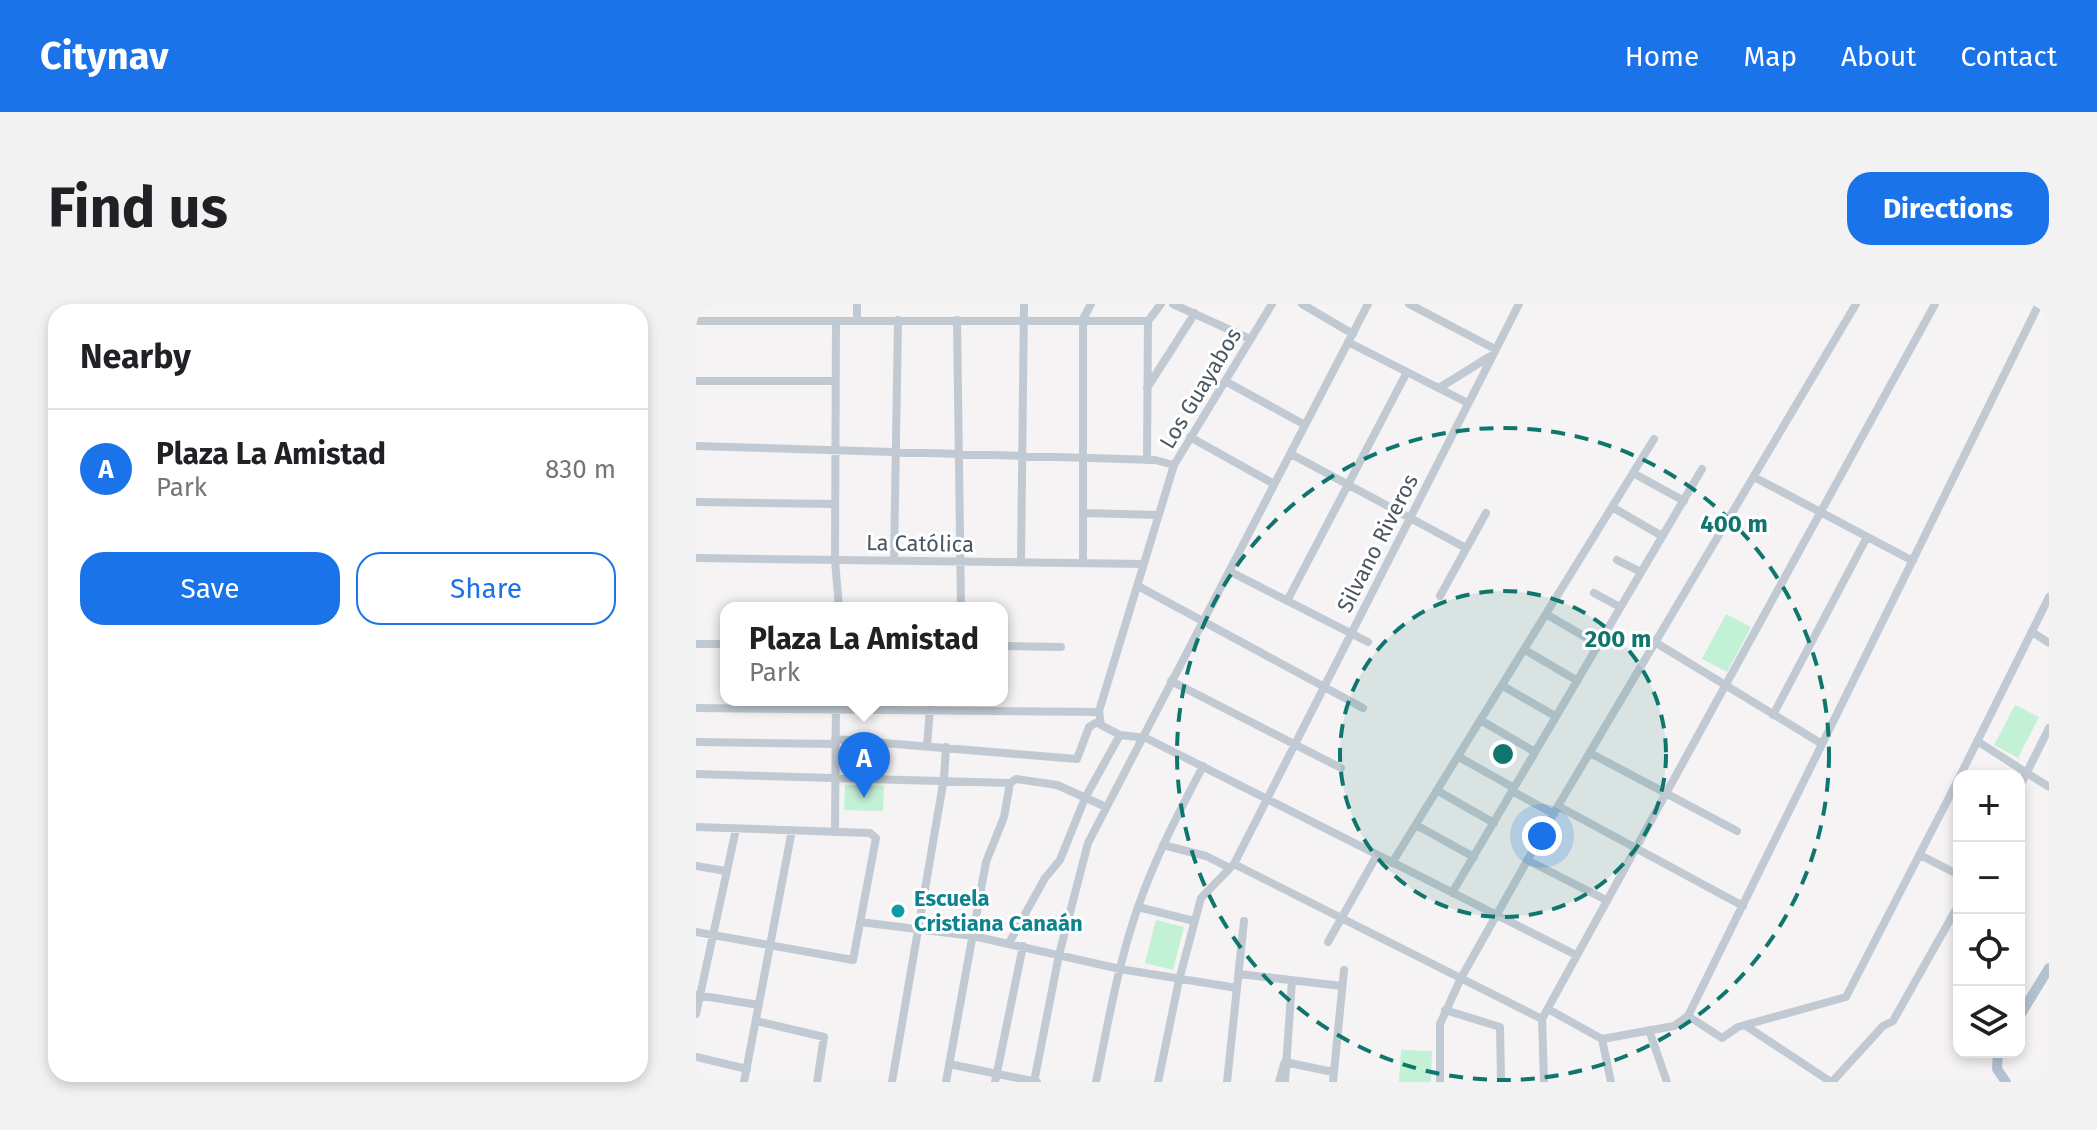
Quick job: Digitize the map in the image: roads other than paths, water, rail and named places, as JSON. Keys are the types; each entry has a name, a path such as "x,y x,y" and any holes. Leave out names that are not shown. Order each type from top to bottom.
{"main road":[{"path":"2025,1007 2049,968"},
{"path":"1998,1058 1997,1069 2006,1082"}],"street":[{"path":"857,304 857,320"},
{"path":"1021,562 1024,304"},
{"path":"1083,563 1086,458 1083,319 1091,304"},
{"path":"1147,460 1148,321 1161,304"},
{"path":"1173,304 1250,339"},
{"name":"Los Guayabos","path":"946,747 1077,759 1089,727 1099,717 1174,465 1272,304"},
{"path":"1302,304 1407,372 1468,403"},
{"path":"949,1064 996,1078 1035,1082 1059,955 1084,854 1140,737 1368,304"},
{"path":"1409,304 1493,352 1439,388"},
{"name":"Silvano Riveros","path":"1158,1082 1179,980 1205,891 1232,866 1519,304"},
{"path":"1440,1082 1440,1024 1461,978 1556,810 1658,644 1856,304"},
{"path":"1544,1082 1542,1019 1935,304"},
{"path":"1548,1009 1602,1039 1674,1026 1688,1016 2039,304"},
{"path":"1147,389 1195,313"},
{"path":"894,561 898,320"},
{"path":"957,320 961,602"},
{"path":"696,321 1148,321"},
{"path":"836,321 835,560 838,602"},
{"path":"1287,601 1407,372"},
{"path":"696,381 835,381"},
{"path":"1225,381 1305,425"},
{"path":"1190,437 1274,484"},
{"path":"1392,863 1654,439"},
{"path":"696,446 1147,460 1174,465"},
{"path":"1291,454 1466,548"},
{"path":"1452,893 1702,469"},
{"path":"1633,473 1684,501"},
{"path":"1756,478 1913,561"},
{"path":"696,502 835,504"},
{"path":"1612,507 1662,536"},
{"path":"1084,513 1158,515"},
{"path":"1440,596 1486,513"},
{"path":"1773,715 1867,537"},
{"name":"La Católica","path":"696,558 1144,564"},
{"path":"1617,560 1641,572"},
{"path":"1229,571 1368,642"},
{"path":"1138,586 1363,708"},
{"path":"1594,593 1620,607"},
{"path":"1963,770 2049,597"},
{"path":"1546,614 1597,644"},
{"path":"2032,632 2049,643"},
{"path":"696,644 720,644"},
{"path":"1658,644 1822,744"},
{"path":"1008,646 1061,647"},
{"path":"1525,650 1576,680"},
{"path":"1171,681 1341,768"},
{"path":"1503,686 1555,716"},
{"path":"696,708 766,706"},
{"path":"835,832 836,706"},
{"path":"883,706 971,706"},
{"path":"1001,706 1099,717 1120,735 1140,737 1203,766 1576,955"},
{"path":"927,746 930,708"},
{"path":"1482,721 1535,752"},
{"path":"2026,775 2049,728"},
{"path":"1009,943 1045,878 1060,860 1085,798 1120,735"},
{"path":"1977,741 2049,787"},
{"path":"696,742 835,742 946,747 944,778 892,1082"},
{"path":"1592,754 1737,831"},
{"path":"1459,757 1513,789 1636,848 1743,906"},
{"path":"1096,1082 1120,969 1138,907 1163,845 1203,766"},
{"path":"696,774 944,778 1010,783 1016,779 1057,785 1106,807"},
{"path":"946,1082 986,862 1004,817 1010,783"},
{"path":"1438,791 1494,823"},
{"path":"1688,1016 1722,1038 1746,1026 1846,997 1953,792"},
{"path":"1416,825 1474,857"},
{"path":"696,827 870,833 876,838 853,960 696,932"},
{"path":"696,1014 736,829"},
{"path":"744,1082 792,830"},
{"path":"1163,845 1232,866 1542,1019"},
{"path":"1328,942 1377,855"},
{"path":"1922,856 1953,872"},
{"path":"1527,860 1606,900"},
{"path":"696,866 726,871"},
{"path":"1138,907 1194,921"},
{"path":"1746,1026 1832,1082 1883,1026 1893,1021 1953,914"},
{"path":"1227,1082 1244,921"},
{"path":"860,922 973,936 1120,969 1237,988"},
{"path":"996,1078 1023,946"},
{"path":"1333,1082 1344,970"},
{"path":"1239,974 1342,986"},
{"path":"1282,1082 1292,980"},
{"path":"698,995 759,1005"},
{"path":"1445,1010 1500,1027 1501,1082"},
{"path":"756,1021 824,1037 817,1082"},
{"path":"1649,1030 1667,1082"},
{"path":"1602,1039 1611,1082"},
{"path":"696,1057 747,1069"},
{"path":"1284,1063 1333,1072"}],"place":[{"name":"Plaza La Amistad","path":"864,798"},
{"name":"Escuela Cristiana Canaán","path":"898,911"}]}
